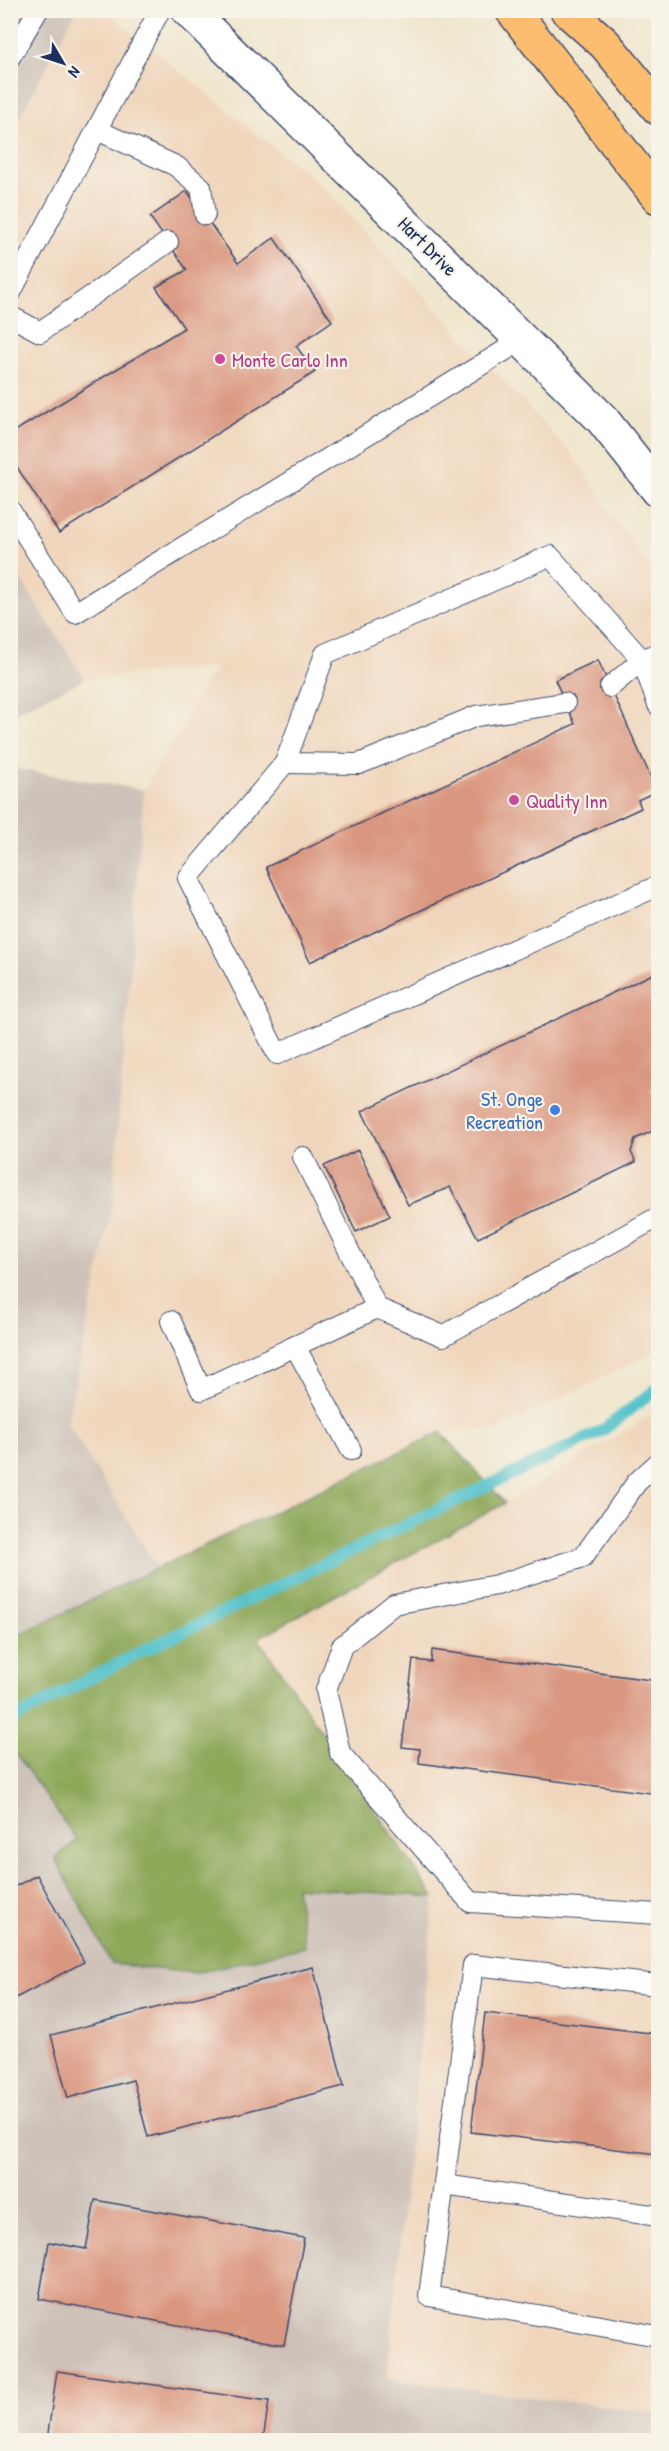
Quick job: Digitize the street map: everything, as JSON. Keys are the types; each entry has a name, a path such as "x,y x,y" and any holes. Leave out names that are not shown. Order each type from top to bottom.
{"highway":[{"path":"512,10 658,197"},
{"path":"567,10 605,44 658,108"}],"street":[{"name":"Hart Drive","path":"188,10 602,419 658,490"}],"lane":[{"path":"10,57 38,10"},
{"path":"10,294 160,10"},
{"path":"97,130 176,166 201,187 205,215"},
{"path":"10,316 40,333 168,242"},
{"path":"10,510 75,613 522,340"},
{"path":"658,705 650,657 550,556 325,654 285,764 188,878 277,1054 658,886"},
{"path":"610,687 650,657"},
{"path":"285,764 359,764 476,716 565,703"},
{"path":"303,1157 376,1308 443,1336 658,1217"},
{"path":"171,1321 201,1390 376,1308"},
{"path":"295,1346 351,1450"},
{"path":"658,1463 637,1482 583,1557 497,1585 394,1604 342,1646 326,1690 340,1753 470,1902 658,1914"},
{"path":"658,1985 473,1965 429,2295 658,2336"},
{"path":"444,2185 658,2216"}],"shaded area":[{"path":"11,11 76,11 11,134"},
{"path":"76,11 105,11 323,187 571,453 658,581 658,1350 500,1429 441,1432 158,1568 67,1423 112,1207 144,790 216,667 85,679 11,563 11,134"},
{"path":"10,563 85,679 11,714 10,714"},
{"path":"11,768 144,790 112,1207 67,1423 158,1568 11,1639"},
{"path":"658,1411 658,2413 387,2379 434,1897 258,1638 505,1503"},
{"path":"10,1747 77,1840 305,1946 296,1887 434,1897 387,2379 658,2413 658,2440 11,2440"}],"green space":[{"path":"441,1432 505,1503 258,1638 434,1897 296,1887 305,1947 193,1973 112,1964 55,1858 77,1840 11,1747 10,1639"}],"building":[{"name":"Monte Carlo Inn","path":"187,191 238,263 274,238 332,321 296,346 315,372 59,533 10,456 10,434 184,328 156,287 187,270 150,217"},
{"path":"598,660 657,791 638,800 641,808 310,962 266,867 575,724 555,680"},
{"path":"657,972 658,1075 651,1090 658,1105 658,1125 657,1129 635,1139 631,1152 636,1162 478,1238 450,1187 408,1205 362,1111"},
{"path":"358,1150 390,1216 356,1232 324,1166"},
{"path":"432,1650 658,1681 658,1794 419,1763 420,1749 402,1747 413,1660 431,1662"},
{"path":"37,1875 84,1962 10,2001 10,1889"},
{"path":"313,1967 344,2086 148,2137 133,2080 68,2098 51,2035"},
{"path":"485,2013 658,2034 658,2154 471,2132"},
{"path":"95,2200 304,2238 284,2345 39,2299 49,2242 86,2249"},
{"path":"57,2371 269,2401 263,2440 47,2440"}],"waterway":[{"path":"10,1721 134,1655 602,1431 658,1388"}],"place":[{"name":"Monte Carlo Inn","path":"220,359"},
{"name":"Quality Inn","path":"514,800"},
{"name":"St. Onge Recreation","path":"555,1110"}]}
